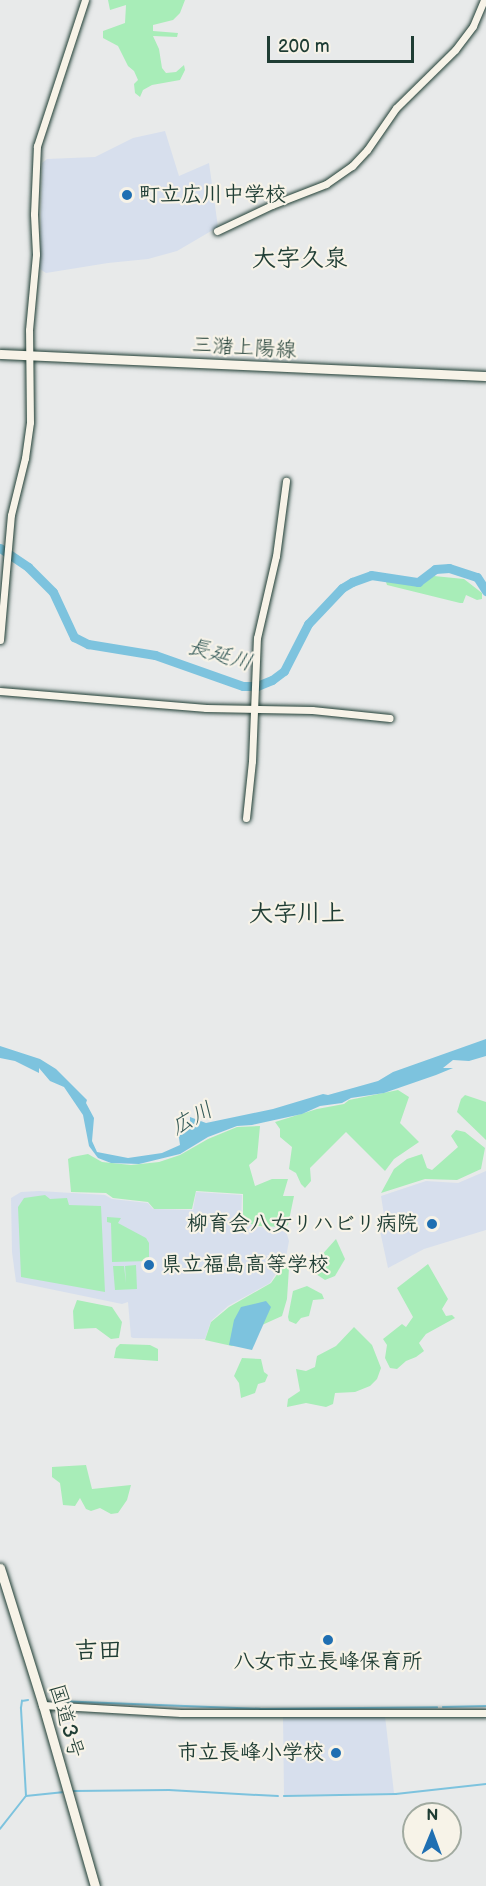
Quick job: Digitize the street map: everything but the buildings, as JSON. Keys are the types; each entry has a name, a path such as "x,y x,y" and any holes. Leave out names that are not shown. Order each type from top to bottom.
{"main road":[{"name":"三潴上陽線","path":"0,354 486,376"},
{"name":"国道3号","path":"0,1568 43,1705 95,1886"}],"street":[{"path":"0,640 11,515 25,458 30,422 29,355 36,254 34,214 37,146 85,0"},
{"path":"217,231 272,205 326,184 352,166 367,150 396,108 455,50 473,26 484,0"},
{"path":"246,818 252,761 257,638 276,556 286,481"},
{"path":"0,692 254,710 312,710 390,718"},
{"path":"43,1705 181,1713 486,1713"}],"shaded area":[{"name":"町立広川中学校","path":"165,131 179,176 209,163 218,227 177,251 148,259 46,273 40,269 42,163 47,159 95,157 133,138"},
{"name":"柳育会八女リハビリ病院","path":"486,1171 486,1230 424,1249 388,1268 377,1217 384,1215 381,1196 426,1181 458,1183"},
{"name":"県立福島高等学校","path":"21,1192 105,1195 112,1199 148,1203 153,1209 193,1210 196,1192 242,1195 241,1221 256,1227 285,1228 289,1241 286,1257 270,1283 228,1306 211,1321 205,1339 133,1338 131,1337 128,1302 122,1304 16,1282 12,1252 11,1198"},
{"name":"市立長峰小学校","path":"283,1716 385,1716 394,1793 284,1795"}],"green space":[{"path":"108,0 185,0 180,13 173,20 153,25 153,31 178,33 177,37 153,36 159,49 162,68 166,73 176,72 184,65 185,70 180,80 152,85 143,90 140,97 135,93 134,84 138,80 134,71 128,66 118,46 103,38 103,31 125,23 126,5 110,10"},
{"path":"434,576 464,579 482,593 482,599 477,600 466,595 463,603 460,603 387,585 386,582 387,580 422,583"},
{"path":"398,1090 409,1097 400,1123 419,1142 394,1159 385,1171 346,1132 310,1168 311,1181 305,1188 296,1173 289,1169 292,1147 280,1137 280,1129 275,1122 317,1109 344,1104 349,1100"},
{"path":"465,1095 486,1102 486,1140 457,1112 461,1099"},
{"path":"260,1126 257,1158 249,1165 255,1186 272,1179 288,1179 283,1196 294,1196 288,1225 283,1227 256,1226 243,1221 243,1194 196,1191 192,1209 154,1209 148,1202 113,1198 106,1193 71,1192 68,1159 72,1157 88,1154 102,1162 131,1165 159,1162 180,1155 208,1139 237,1127"},
{"path":"456,1130 465,1132 485,1148 481,1169 457,1180 425,1179 381,1193 394,1169 407,1159 422,1154 427,1168 432,1170 458,1147 451,1136"},
{"path":"45,1195 50,1199 67,1198 69,1205 101,1206 105,1292 21,1277 18,1207 24,1198"},
{"path":"107,1217 121,1218 118,1223 146,1238 149,1243 149,1261 112,1262 111,1223 107,1222"},
{"path":"336,1239 345,1259 335,1276 325,1280 313,1272 319,1258"},
{"path":"428,1264 448,1299 442,1309 446,1316 452,1315 455,1318 426,1334 419,1343 424,1351 397,1369 390,1368 385,1358 387,1345 383,1339 402,1324 406,1327 413,1317 397,1288"},
{"path":"136,1265 137,1289 115,1290 113,1266 124,1266 126,1283 125,1266"},
{"path":"283,1266 289,1268 287,1299 282,1316 262,1325 232,1346 205,1340 211,1322 229,1307 271,1283"},
{"path":"307,1286 322,1294 324,1299 313,1300 309,1316 301,1318 296,1324 289,1321 288,1317 293,1291"},
{"path":"77,1300 112,1307 122,1322 119,1338 111,1339 96,1328 74,1329 73,1311"},
{"path":"354,1327 372,1345 381,1368 377,1379 370,1386 355,1392 335,1393 333,1404 326,1407 306,1403 287,1407 288,1399 300,1391 296,1369 306,1371 315,1367 317,1356 336,1346"},
{"path":"120,1344 150,1345 158,1349 158,1361 114,1358 116,1348"},
{"path":"242,1358 261,1359 264,1372 268,1375 265,1382 258,1384 255,1393 241,1398 239,1383 234,1376"},
{"path":"86,1465 92,1489 131,1485 127,1500 118,1513 111,1514 100,1508 91,1511 86,1509 80,1498 75,1506 63,1505 60,1483 52,1477 52,1467"}],"water":[{"name":"広川","path":"486,1039 486,1056 469,1061 453,1060 443,1068 453,1068 436,1075 384,1093 351,1098 342,1103 320,1106 302,1114 237,1126 208,1137 180,1154 139,1164 111,1163 98,1158 89,1146 83,1115 64,1087 50,1081 39,1068 39,1073 15,1061 0,1058 0,1046 40,1059 56,1069 87,1100 86,1103 94,1118 92,1141 97,1152 128,1158 162,1153 180,1145 179,1138 175,1136 190,1127 190,1117 206,1123 273,1109 323,1094 328,1095 378,1081 393,1072"},
{"path":"266,1301 271,1307 252,1350 229,1345 234,1320 241,1307"}],"waterway":[{"name":"長延川","path":"0,548 28,567 53,592 74,637 88,644 155,655 243,686 257,686 272,680 284,671 308,624 342,588 352,582 371,575 418,582 435,569 449,568 477,577 486,591"},
{"path":"26,1796 21,1708 22,1701 28,1700"},
{"path":"56,1701 260,1709 437,1707"},
{"path":"443,1707 486,1706"},
{"path":"284,1796 396,1794 486,1784"},
{"path":"74,1791 169,1790 278,1796"},
{"path":"0,1829 26,1796 62,1792"}],"place":[{"name":"町立広川中学校","path":"127,195"},
{"name":"柳育会八女リハビリ病院","path":"432,1224"},
{"name":"県立福島高等学校","path":"149,1265"},
{"name":"八女市立長峰保育所","path":"328,1640"},
{"name":"市立長峰小学校","path":"336,1753"}],"district":[{"name":"大字久泉","path":"300,259"},
{"name":"大字川上","path":"297,914"},
{"name":"吉田","path":"98,1651"}]}
